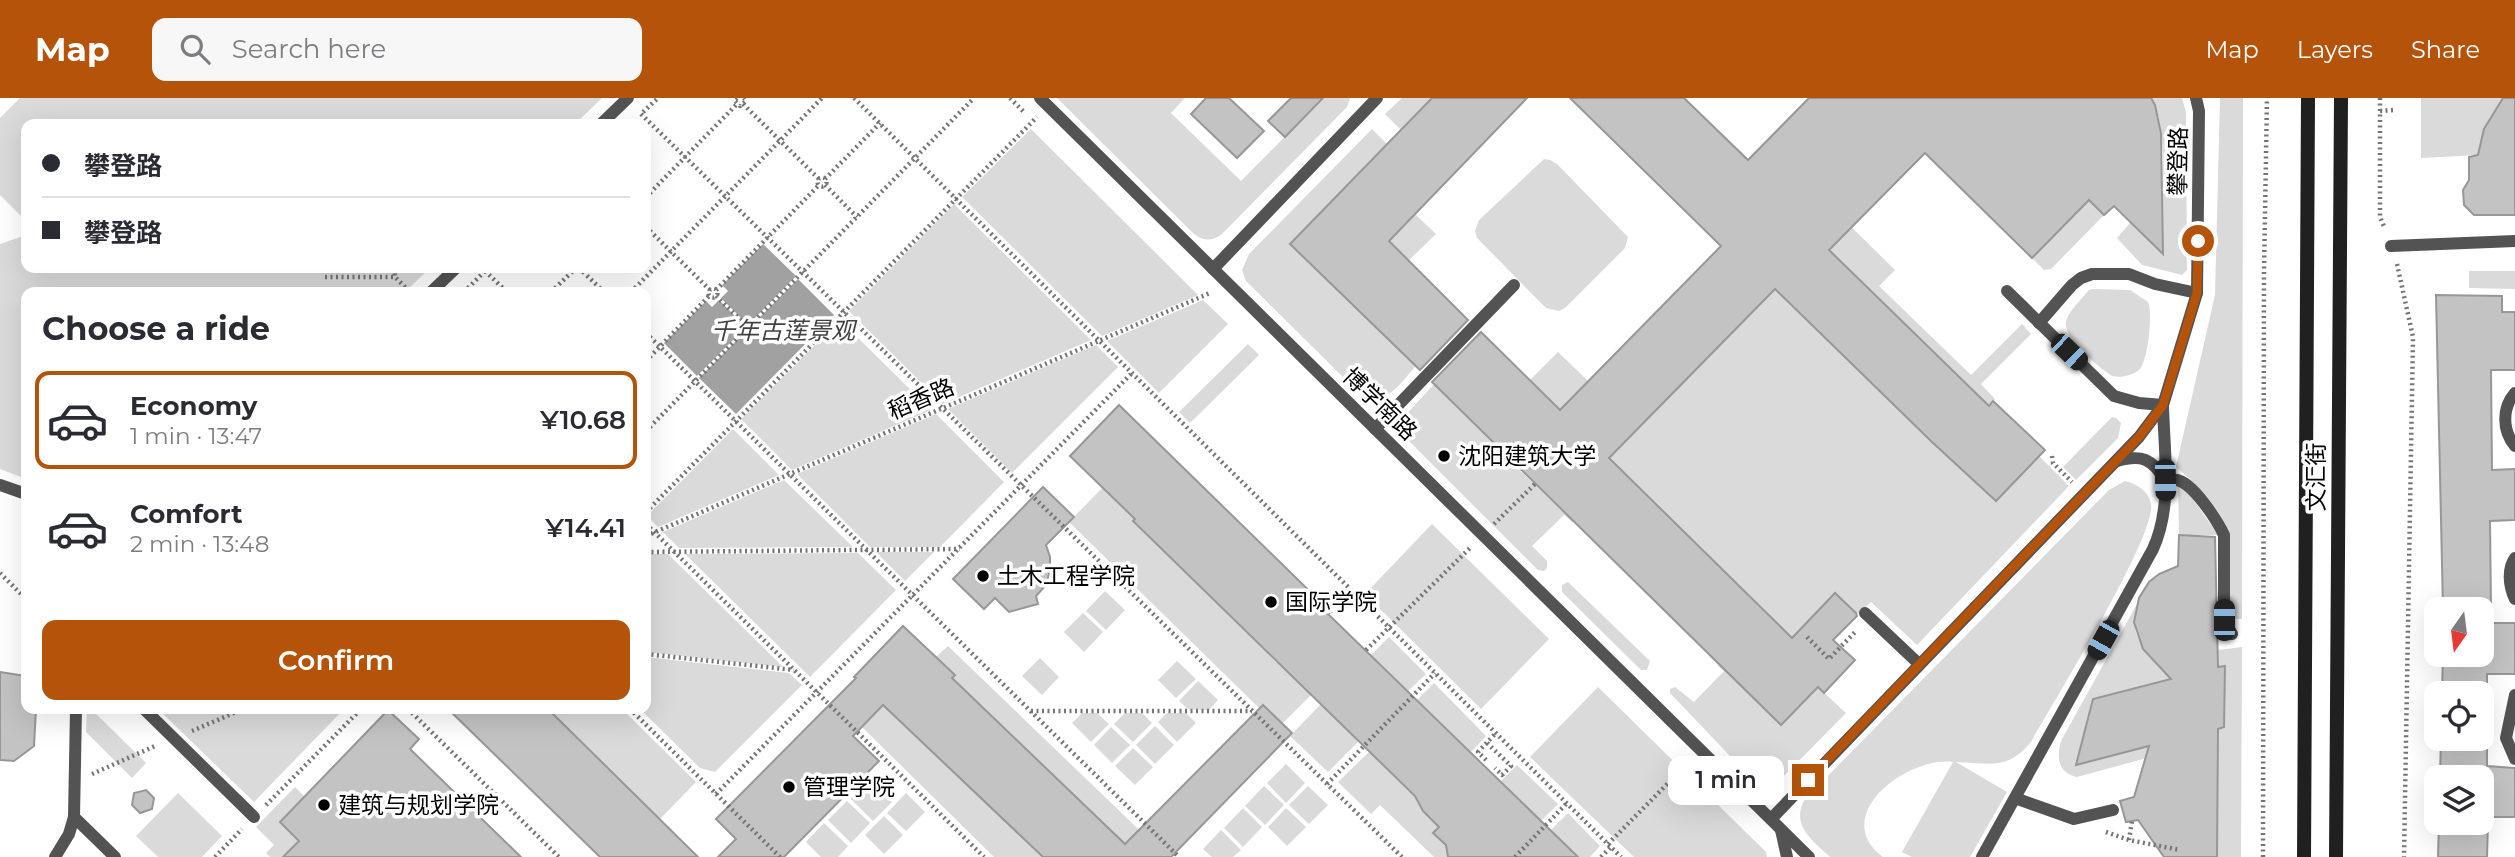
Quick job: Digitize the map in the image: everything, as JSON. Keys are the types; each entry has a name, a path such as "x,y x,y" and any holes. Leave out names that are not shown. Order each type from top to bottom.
{"street":[{"name":"文汇街","path":"2304,857 2308,98"},
{"name":"文汇街","path":"2336,857 2341,98"}],"lane":[{"path":"606,119 628,98"},
{"path":"1213,269 1377,98"},
{"name":"攀登路","path":"1771,819 2139,437 2163,405 2197,293 2199,111 2196,98"},
{"name":"博学南路","path":"1044,102 1781,829"},
{"path":"2391,246 2515,241"},
{"path":"436,287 451,273"},
{"path":"2039,323 2072,285 2092,274 2129,274 2155,284 2197,293"},
{"path":"1375,429 1514,285"},
{"path":"1982,857 2153,549 2161,532 2166,510 2163,405 2138,403 2114,396 2007,291"},
{"path":"2515,393 2507,402 2504,416 2510,440 2515,446"},
{"path":"2114,462 2130,457 2143,458 2156,466 2165,480"},
{"path":"2165,480 2178,480 2191,487 2224,535 2224,620 2232,634"},
{"path":"0,485 21,492"},
{"path":"2515,558 2511,563 2510,588 2515,599"},
{"path":"1868,615 1919,664"},
{"path":"2515,695 2506,738 2515,758"},
{"path":"55,857 69,834 74,817 76,714"},
{"path":"149,714 254,817"},
{"path":"2015,798 2074,819 2113,810"},
{"path":"74,817 115,857"},
{"path":"1781,829 1787,857"},
{"path":"1781,829 1809,857"}],"path":[{"path":"651,272 822,98"},
{"path":"854,98 1621,857"},
{"path":"651,425 974,98"},
{"path":"2263,857 2267,98"},
{"path":"2381,98 2380,217 2399,269 2413,337 2404,857"},
{"path":"651,192 740,101 857,217"},
{"path":"651,507 956,199 1044,102"},
{"path":"2380,111 2394,110"},
{"path":"641,114 646,119"},
{"path":"651,355 880,123"},
{"path":"651,124 1402,857"},
{"path":"651,232 748,327"},
{"path":"395,273 405,287"},
{"path":"469,287 483,273"},
{"path":"490,273 503,287"},
{"path":"556,287 572,273"},
{"path":"583,273 598,287"},
{"path":"636,287 650,273"},
{"path":"326,277 395,277"},
{"name":"稻香路","path":"651,534 1210,293"},
{"path":"651,339 1179,857"},
{"path":"716,794 1132,373"},
{"path":"2052,457 2053,463 2084,494"},
{"path":"1366,650 1535,484"},
{"path":"651,529 984,857"},
{"path":"651,552 960,548"},
{"path":"0,573 21,594"},
{"path":"1807,637 1829,659 1868,615"},
{"path":"651,655 794,670"},
{"path":"1327,784 1436,673"},
{"path":"1030,711 1252,710"},
{"path":"215,857 356,714"},
{"path":"413,714 559,857"},
{"path":"634,714 780,857"},
{"path":"1486,760 1478,752 1496,733"},
{"path":"1501,738 1506,733"},
{"path":"1487,743 1511,766 1502,775 1495,768"},
{"path":"1601,857 1688,763"},
{"path":"1515,857 1567,803"},
{"path":"2074,819 2129,840 2180,850"},
{"path":"2129,840 2132,821"}],"shaded area":[{"path":"20,98 602,98 580,119 21,119 21,216 0,195 0,118"},
{"path":"1057,98 1185,98 1171,113 1241,181 1323,98 1350,98 1347,107 1221,235 1206,239 1192,232"},
{"path":"1402,98 1432,98 1401,130 1385,114"},
{"path":"2151,98 2182,98 2186,112 2187,270 2182,275 2142,265 2117,238 2131,222 2162,221 2162,141 2157,111"},
{"path":"2220,98 2243,98 2242,619 2230,619 2230,535 2226,525 2208,498 2176,467 2215,295"},
{"path":"2421,98 2508,98 2491,116 2478,155 2421,158"},
{"path":"1031,129 1198,295 1102,336 962,197"},
{"path":"1372,129 1387,144 1360,213 1339,193 1290,244 1416,366 1399,385 1379,399 1363,397 1246,281 1242,270 1249,254"},
{"path":"1544,159 1557,164 1628,237 1625,248 1559,311 1546,308 1477,238 1475,231 1479,220"},
{"path":"1824,200 1895,270 1879,286 1971,375 2022,324 2031,334 1981,384 1995,399 1974,422 1978,395 1835,255 1818,271"},
{"path":"2089,200 2104,215 2051,269 2044,270 2032,258"},
{"path":"954,204 1091,340 943,404 849,311"},
{"path":"1415,214 1436,234 1408,261 1371,262 1390,242 1370,222 1396,234"},
{"path":"21,237 21,273 425,273 410,287 21,287 21,477 0,469 0,244"},
{"path":"1756,270 1995,501 2039,456 2069,486 1917,645 1871,602 1858,614 1835,593 1792,638 1623,472 1590,481 1610,459 1591,440 1616,451 1769,295"},
{"path":"2469,271 2515,271 2515,289 2469,288"},
{"path":"2089,290 2130,290 2148,302 2150,316 2147,348 2142,365 2133,374 2112,376 2083,352 2070,336 2067,318"},
{"path":"1203,300 1228,324 1159,393 1107,341"},
{"path":"840,320 931,410 792,470 741,419"},
{"path":"1248,344 1259,355 1190,423 1179,412"},
{"path":"1096,345 1118,367 1012,473 948,409"},
{"path":"1558,352 1588,381 1567,403 1587,423 1559,410 1530,380"},
{"path":"1434,384 1501,450 1529,440 1510,461 1561,510 1593,501 1572,522 1564,515 1532,546 1547,561 1544,571 1538,570 1404,436 1402,419"},
{"path":"936,414 1004,482 940,547 870,547 797,474"},
{"path":"2112,417 2121,423 2118,438 2076,480 2063,467"},
{"path":"733,429 779,475 658,527 651,520 651,512"},
{"path":"784,480 853,547 679,548 663,532"},
{"path":"2125,481 2138,486 2148,495 2151,504 2148,522 2121,584 2031,742 2014,758 2005,761 1988,764 1956,762 2007,792 1970,857 1912,857 1902,852 1953,762 1935,763 1915,769 1880,792 1869,807 1864,824 1868,841 1883,857 1830,857 1805,831 1800,817 1805,799 2109,490"},
{"path":"1103,487 1153,500 1133,522 1277,663 1300,641 1311,652 1290,674 1311,695 1282,724 1263,705 1259,708 1069,522"},
{"path":"2178,487 2188,492 2218,535 2179,535"},
{"path":"1432,524 1549,639 1481,709 1365,594"},
{"path":"876,552 934,552 905,581"},
{"path":"858,553 896,590 810,677 685,554"},
{"path":"651,554 668,554 783,667 651,653"},
{"path":"1568,582 1650,661 1647,670 1641,670 1562,592 1562,585"},
{"path":"1105,591 1125,610 1106,630 1086,611"},
{"path":"2137,604 2135,629 2138,639 2159,663 2178,677 2093,699 2076,765 2197,734 2180,749 2077,777 2070,775 2065,772 2060,762 2062,739"},
{"path":"1083,613 1103,632 1084,652 1064,632"},
{"path":"1389,637 1426,674 1408,691 1401,685 1383,704 1371,692 1390,673 1371,655"},
{"path":"1739,645 1749,656 1730,676 1781,725 1818,687 1846,713 1780,780 1772,783 1750,777 1670,693 1670,689 1675,687 1694,702 1724,671 1718,666"},
{"path":"948,646 1158,848 1139,857 1124,843 1110,857 1112,832 965,690 947,707 935,696 936,657"},
{"path":"2242,647 2241,857 2217,857 2218,650"},
{"path":"651,658 789,673 802,685 715,772 700,768 645,714 651,714"},
{"path":"1040,658 1059,677 1042,695 1022,676"},
{"path":"1177,661 1196,679 1176,698 1158,680"},
{"path":"1198,681 1218,700 1209,710 1188,709 1179,701"},
{"path":"1434,683 1486,736 1471,752 1417,700"},
{"path":"1598,687 1766,852 1767,857 1634,857 1530,757"},
{"path":"1321,704 1359,741 1328,772 1290,736"},
{"path":"883,705 1043,857 994,857 862,727"},
{"path":"1082,713 1097,713 1109,724 1091,742 1072,723"},
{"path":"1125,713 1142,713 1152,723 1133,742 1114,724"},
{"path":"1167,713 1186,713 1196,723 1177,742 1158,722"},
{"path":"87,714 96,714 146,763 132,778 86,732"},
{"path":"163,714 339,714 254,802"},
{"path":"553,714 627,714 696,782 660,819"},
{"path":"1155,726 1174,745 1155,764 1136,745"},
{"path":"1111,727 1130,745 1112,763 1094,745"},
{"path":"1133,748 1153,767 1135,785 1115,766"},
{"path":"1370,751 1415,796 1423,811 1443,823 1433,833 1446,845 1448,857 1434,857 1380,805 1371,814 1338,782"},
{"path":"1286,764 1305,783 1286,803 1267,783"},
{"path":"1517,765 1558,804 1541,821 1501,781"},
{"path":"868,779 892,802 873,821 850,798"},
{"path":"1264,786 1284,805 1265,825 1245,806"},
{"path":"1308,786 1328,805 1309,824 1289,805"},
{"path":"295,787 305,797 280,822 299,841 283,857 270,857 266,853 274,845 256,827"},
{"path":"178,793 222,836 202,857 158,857 136,836"},
{"path":"906,793 925,812 906,831 887,813"},
{"path":"847,801 870,823 851,843 828,820"},
{"path":"1243,808 1262,827 1243,847 1224,828"},
{"path":"1286,808 1306,827 1287,846 1268,827"},
{"path":"1568,813 1600,846 1590,857 1578,857 1559,840 1530,851"},
{"path":"884,816 903,835 884,854 865,835"},
{"path":"824,823 848,846 838,857 821,857 806,842"},
{"path":"1221,830 1241,850 1233,857 1212,857 1203,849"}],"water":[{"name":"千年古莲景观","path":"763,244 796,276 748,325 721,298 728,291 722,285"},
{"name":"千年古莲景观","path":"798,279 834,315 736,414 699,378"},
{"name":"千年古莲景观","path":"719,300 746,327 697,376 664,343 706,301 712,307"}],"building":[{"path":"1206,98 1229,98 1264,131 1237,158 1191,114"},
{"path":"1291,98 1323,98 1285,137 1268,121"},
{"path":"1432,98 1527,98 1389,241 1468,320 1420,370 1290,244"},
{"path":"1570,98 1684,98 1748,160 1809,98 2151,98 2155,105 2161,133 2163,254 2114,206 2104,215 2089,200 2032,258 1925,153 1829,250 1989,406 1993,401 2045,450 1996,501 1775,289 1609,458 1792,638 1835,593 1856,613 1857,616 1833,640 1855,660 1824,693 1818,687 1781,725 1432,382 1481,332 1560,410 1721,246"},
{"path":"2503,98 2515,98 2515,215 2474,215 2464,205 2463,190 2469,180 2469,157 2478,155 2484,129"},
{"path":"2436,295 2502,296 2502,312 2515,312 2515,370 2491,370 2492,470 2515,469 2515,520 2490,521 2491,597 2443,597"},
{"path":"1119,405 1331,612 1328,614 1578,857 1448,857 1446,845 1433,833 1439,827 1423,811 1415,796 1070,456"},
{"path":"1043,487 1074,517 1046,545 1050,570 1046,585 1036,596 1038,604 1009,612 995,598 984,609 953,579"},
{"path":"2179,535 2215,537 2218,667 2225,666 2224,727 2218,729 2217,857 2164,857 2138,820 2126,822 2120,801 2134,797 2149,746 2076,765 2093,699 2171,679 2143,649 2134,622 2139,598 2149,582 2159,574 2178,566"},
{"path":"2494,623 2515,623 2515,674 2487,674 2487,681 2442,681 2443,667 2494,667"},
{"path":"903,626 955,675 952,678 1125,844 1263,705 1292,733 1171,857 1043,857 883,705 853,736 879,761 784,857 718,857 736,839 716,819 856,678 854,677"},
{"path":"0,672 21,675 21,714 36,714 34,746 14,761 0,760"},
{"path":"384,714 392,714 419,739 410,749 521,857 283,857 299,841 280,822"},
{"path":"453,714 553,714 698,857 600,857"},
{"path":"2441,751 2487,751 2487,765 2440,765"},
{"path":"2494,766 2515,768 2515,817 2494,817"},
{"path":"146,790 154,798 152,809 140,813 132,805 134,793"},
{"path":"2439,835 2488,835 2487,857 2438,857"}],"place":[{"name":"沈阳建筑大学","path":"1444,456"},
{"name":"土木工程学院","path":"983,576"},
{"name":"国际学院","path":"1271,602"},
{"name":"管理学院","path":"789,787"},
{"name":"建筑与规划学院","path":"324,805"}],"route":[{"path":"1808,780 2139,437 2163,405 2197,293 2198,241"}]}
